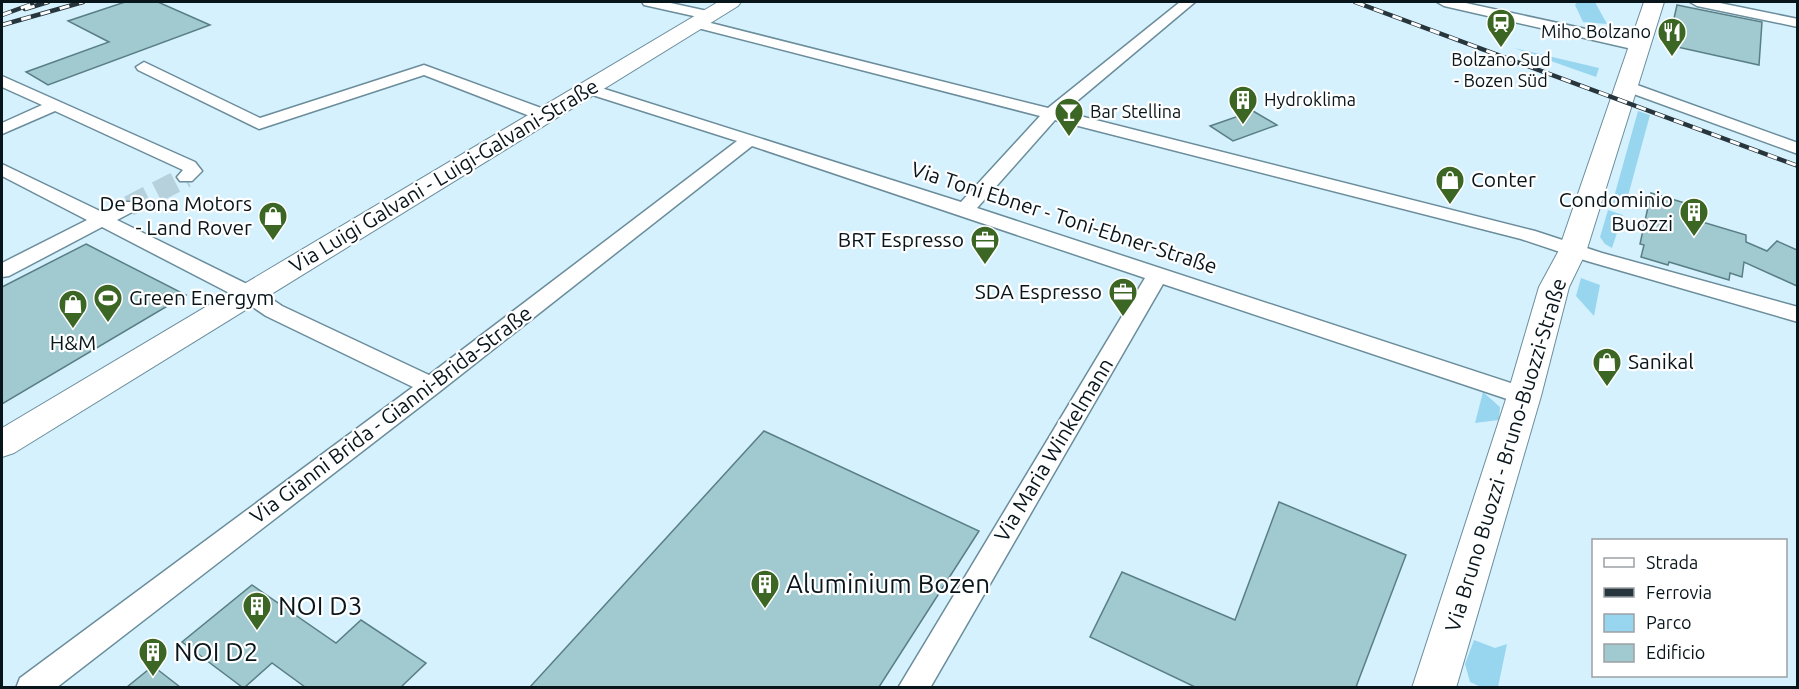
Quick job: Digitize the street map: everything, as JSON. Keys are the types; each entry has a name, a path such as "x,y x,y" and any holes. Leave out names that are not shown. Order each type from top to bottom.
{"main road":[{"name":"Via Luigi Galvani - Luigi-Galvani-Straße","path":"2,444 731,2"},
{"name":"Via Bruno Buozzi - Bruno-Buozzi-Straße","path":"1434,687 1524,396 1554,287 1572,252 1654,2"}],"street":[{"path":"649,2 701,19 1050,115 1528,236 1572,252 1723,291 1797,315"},
{"path":"964,210 1050,115 1188,2"},
{"path":"1444,2 1641,46"},
{"path":"1697,2 1797,22"},
{"path":"144,67 259,124 424,70 546,116"},
{"path":"2,81 189,166 190,174"},
{"path":"1626,86 1797,149"},
{"name":"Via Toni Ebner - Toni-Ebner-Straße","path":"589,89 750,139 1524,396"},
{"path":"2,129 56,105"},
{"name":"Via Gianni Brida - Gianni-Brida-Straße","path":"31,687 431,386 750,139"},
{"path":"2,169 249,294 274,311 431,386"},
{"path":"2,271 129,206"},
{"name":"Via Maria Winkelmann","path":"913,687 1158,274"}],"green space":[{"path":"1577,2 1595,2 1607,24 1583,22 1575,5"},
{"path":"1514,48 1599,68 1596,77"},
{"path":"1638,111 1650,115 1625,207 1612,204"},
{"path":"1608,210 1623,215 1612,248 1600,237"},
{"path":"1581,278 1600,285 1594,316 1576,296"},
{"path":"1483,392 1500,407 1499,420 1475,423"},
{"path":"1474,640 1495,648 1507,644 1498,687 1481,687 1470,682 1465,664"}],"building":[{"path":"125,2 158,2 210,25 48,85 26,72 109,42 68,21"},
{"path":"1677,5 1762,22 1759,65 1668,45"},
{"name":"Hydroklima","path":"1253,111 1277,125 1233,141 1210,126"},
{"name":"Condominio Buozzi","path":"1651,193 1702,208 1699,221 1746,235 1746,242 1767,251 1777,241 1797,250 1797,286 1744,262 1742,277 1730,273 1729,280 1669,262 1668,265 1641,257 1644,245 1640,244"},
{"path":"86,244 186,295 2,404 2,287"},
{"name":"Aluminium Bozen","path":"764,431 979,531 879,687 530,687"},
{"path":"1279,502 1406,555 1356,687 1195,687 1090,637 1122,572 1235,620"},
{"name":"NOI D3","path":"252,585 336,643 361,620 426,663 401,687 305,687 272,663 245,687 242,687 182,642"},
{"name":"NOI D2","path":"153,666 180,687 127,687"}],"tunnel":[{"path":"129,206 186,177"}],"railway":[{"path":"25,9 48,2"},
{"path":"2,25 83,2"},
{"path":"1355,2 1798,166"},
{"path":"2,15 32,4"}],"place":[{"name":"Bolzano Sud - Bozen Süd","path":"1501,48"},
{"name":"Miho Bolzano","path":"1672,58"},
{"name":"Hydroklima","path":"1243,126"},
{"name":"Bar Stellina","path":"1069,138"},
{"name":"Conter","path":"1450,206"},
{"name":"Condominio Buozzi","path":"1694,238"},
{"name":"De Bona Motors - Land Rover","path":"273,242"},
{"name":"BRT Espresso","path":"985,266"},
{"name":"SDA Espresso","path":"1123,318"},
{"name":"Green Energym","path":"108,324"},
{"name":"H&M","path":"73,330"},
{"name":"Sanikal","path":"1607,388"},
{"name":"Aluminium Bozen","path":"765,610"},
{"name":"NOI D3","path":"257,632"},
{"name":"NOI D2","path":"153,678"}]}
